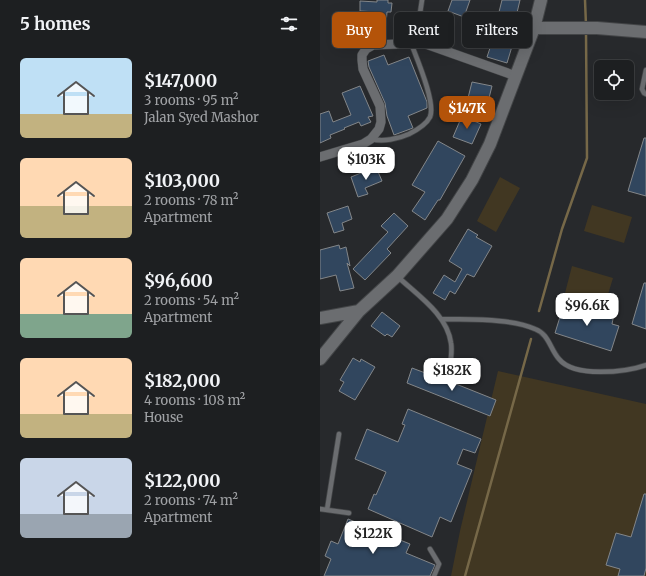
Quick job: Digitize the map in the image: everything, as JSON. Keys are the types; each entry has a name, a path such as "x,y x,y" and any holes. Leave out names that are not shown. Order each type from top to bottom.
{"street":[{"path":"320,359 359,311 398,276 447,219 472,180 490,144 534,28 541,0"},
{"path":"534,28 597,28 646,32"},
{"path":"320,158 371,140 379,129 381,122 380,106 363,69 362,55 366,49 373,45 394,44"},
{"path":"437,48 516,76"},
{"path":"320,318 359,311"}],"lane":[{"path":"420,12 422,0"},
{"path":"371,140 381,141 407,135 419,129 427,122 431,115 431,101 413,48"},
{"path":"646,70 642,89 646,94"},
{"path":"398,276 442,319 451,342 448,380"},
{"path":"442,319 488,321 527,326 542,333 548,340 560,361 565,365 580,369 599,372 617,372 646,365"},
{"path":"328,510 339,434"},
{"path":"320,509 349,513"},
{"path":"430,549 439,564 434,576"}],"shaded area":[{"path":"500,177 520,188 496,232 477,221"},
{"path":"592,205 632,217 624,243 584,231"},
{"path":"572,266 613,278 605,304 565,293"},
{"path":"498,371 646,404 646,576 451,576 460,531"}],"building":[{"path":"377,0 388,0 388,3 392,3 391,12 387,12 386,24 386,12 360,11 360,1 377,2"},
{"path":"452,0 470,0 466,12 462,12 462,16 448,11"},
{"path":"502,0 520,0 517,12 499,12"},
{"path":"490,48 512,48 507,63 487,57"},
{"path":"384,55 388,65 409,57 427,102 427,108 408,116 413,128 394,135 387,116 385,103 369,67 368,61"},
{"path":"472,82 492,86 488,102 484,101 483,107 475,105 476,99 468,98"},
{"path":"360,86 373,116 368,117 371,122 361,126 359,122 344,128 345,129 330,135 331,138 320,143 320,114 329,111 333,122 351,115 342,93"},
{"path":"462,116 481,124 472,144 453,137"},
{"path":"644,138 646,138 646,196 628,191"},
{"path":"438,141 465,156 440,200 438,200 425,220 412,211 425,192 412,185"},
{"path":"376,167 382,181 365,188 368,194 358,197 351,177"},
{"path":"348,206 352,219 342,223 344,230 334,233 327,213"},
{"path":"394,213 408,226 387,249 391,253 365,280 353,269 388,232 381,226"},
{"path":"468,229 478,235 476,237 492,246 474,277 467,274 455,294 450,291 445,300 433,293 444,275 455,282 462,269 449,261"},
{"path":"339,245 340,249 346,247 350,266 347,263 354,288 340,291 336,275 320,279 320,250"},
{"path":"644,283 646,283 646,329 632,324"},
{"path":"564,304 613,319 612,324 619,326 611,351 555,333"},
{"path":"382,312 400,326 392,337 387,334 385,336 371,326"},
{"path":"353,358 360,362 361,359 375,367 355,400 339,391 344,382 340,380"},
{"path":"412,368 444,380 446,383 451,382 496,400 490,416 407,383"},
{"path":"408,409 481,439 475,453 463,449 457,464 472,470 451,522 440,517 432,537 368,509 386,472 355,459 367,429 398,442 405,425 402,424"},
{"path":"644,494 646,494 646,568 644,576 618,576 620,569 606,565 616,533 631,537"},
{"path":"348,519 410,544 406,553 435,565 430,576 324,576 331,559 325,556 331,541 338,544"}],"waterway":[{"path":"585,0 586,25"},
{"path":"539,311 562,229 587,158 586,32"},
{"path":"465,576 531,339"}]}
